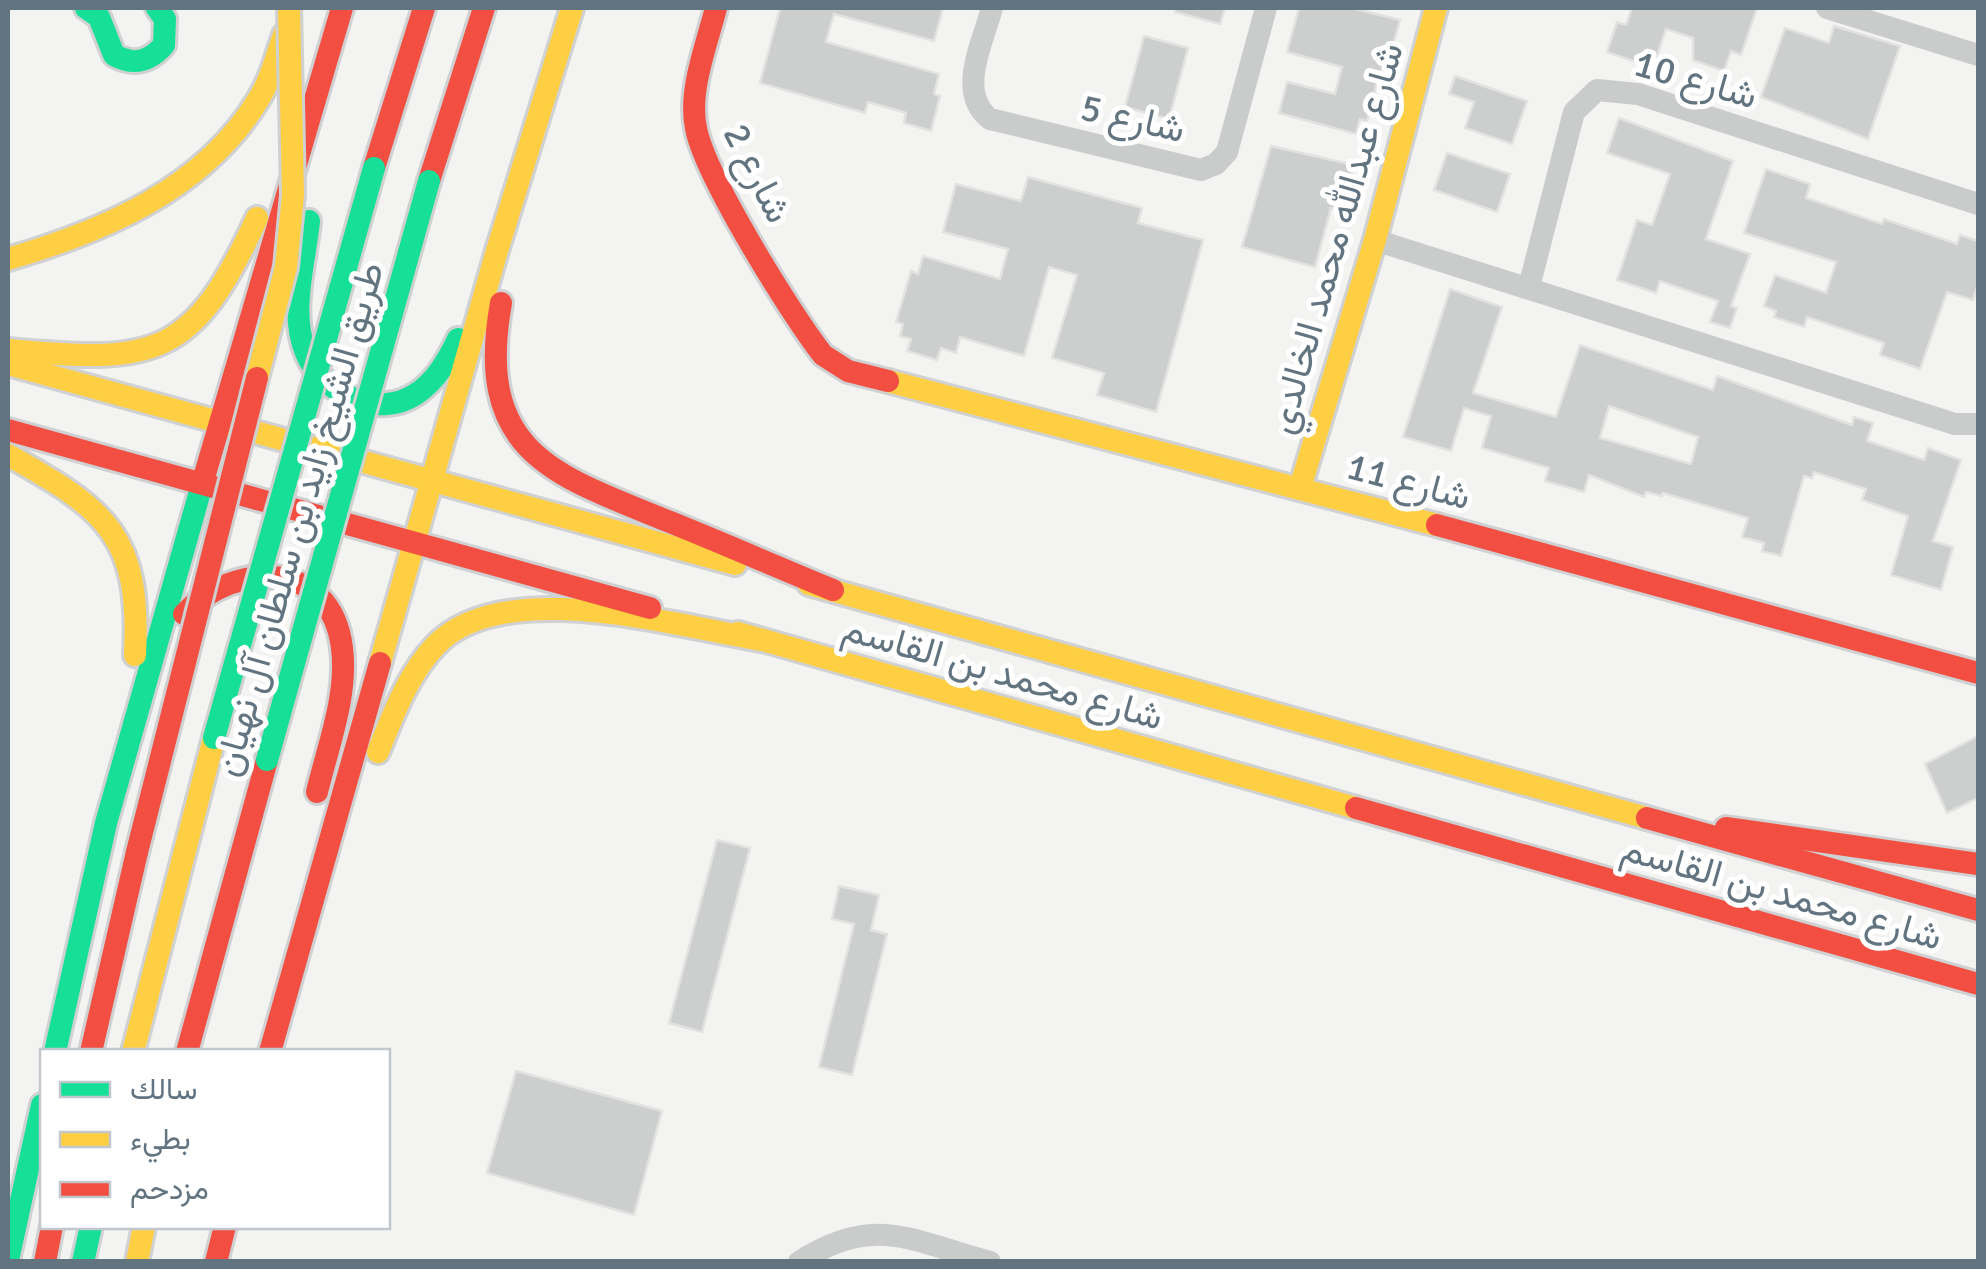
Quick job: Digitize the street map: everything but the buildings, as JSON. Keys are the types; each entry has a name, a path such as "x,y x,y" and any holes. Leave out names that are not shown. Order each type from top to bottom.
{"main road":[{"path":"86,8 99,16 114,55 138,63 156,55 164,46 165,19 157,8"},
{"path":"8,258 118,222 195,168 239,126 260,98 291,8"},
{"path":"93,1049 169,710 286,268 293,161 291,8"},
{"path":"55,1049 106,824 147,672 342,8"},
{"name":"طريق الشيخ زايد بن سلطان آل نهيان","path":"134,1049 214,738 374,168 424,8"},
{"name":"طريق الشيخ زايد بن سلطان آل نهيان","path":"188,1049 429,182 484,8"},
{"path":"271,1049 496,254 574,8"},
{"path":"574,8 499,310 497,372 510,420 523,442 558,475 833,590"},
{"name":"شارع 2","path":"716,8 694,102 702,150 806,335 822,355"},
{"name":"شارع عبدالله محمد الخالدي","path":"1300,488 1375,240 1436,8"},
{"path":"322,68 301,318 304,351 319,378 346,398 378,404 402,400 427,387 451,353 496,254"},
{"path":"8,350 98,360 127,356 182,335 206,313 242,255 322,68"},
{"name":"شارع 11","path":"822,355 877,382 1300,488 1978,673"},
{"name":"شارع محمد بن القاسم","path":"8,364 1978,910"},
{"name":"شارع محمد بن القاسم","path":"8,430 414,540 1978,984"},
{"path":"8,456 74,491 96,508 116,534 130,565 138,631 106,824"},
{"path":"147,672 175,624 221,582 250,573 278,575 319,594 337,614 344,645 341,680 304,854 286,989"},
{"path":"286,989 402,690 441,640 468,620 496,610 543,605 762,640"},
{"path":"1656,818 1978,864"},
{"path":"8,1260 40,1114"},
{"path":"45,1262 51,1229"},
{"path":"82,1262 89,1229"},
{"path":"137,1262 143,1229"},
{"path":"216,1262 224,1229"}],"street":[{"name":"شارع 5","path":"992,8 972,87 982,113 999,122 1201,170 1216,164 1226,152 1266,8"},
{"path":"1827,8 1978,56"},
{"name":"شارع 10","path":"1528,287 1574,112 1596,90 1638,94 1978,204"},
{"path":"1375,240 1955,424 1978,424"},
{"path":"799,1262 844,1236 862,1233 883,1234 990,1262"}],"traffic: fast":[{"path":"86,8 99,17 114,55 135,61 147,59 164,45 165,19 157,8"},
{"path":"214,738 374,168"},
{"path":"267,760 429,181"},
{"path":"309,221 299,321 306,353 324,380 368,403 401,401 430,383 458,339"},
{"path":"56,1049 106,823 205,474"},
{"path":"8,1260 40,1114"},
{"path":"83,1262 90,1229"}],"traffic: slow":[{"path":"257,378 286,267 293,195 289,8"},
{"path":"380,663 496,254 572,8"},
{"path":"1300,488 1375,240 1436,8"},
{"path":"8,259 115,220 180,182 210,158 258,100 284,35"},
{"path":"8,350 100,355 135,351 164,342 189,325 212,300 257,218"},
{"path":"8,364 735,564"},
{"path":"888,381 1437,525"},
{"path":"8,455 70,493 111,531 124,554 132,581 135,655"},
{"path":"809,584 1647,818"},
{"path":"378,752 409,682 426,656 466,624 504,613 546,609 592,611 762,640"},
{"path":"738,633 1356,808"},
{"path":"134,1049 214,738"},
{"path":"137,1262 143,1229"}],"traffic: jam":[{"path":"205,474 342,8"},
{"path":"374,168 424,8"},
{"path":"429,181 484,8"},
{"path":"716,8 694,99 702,149 771,278 823,355 848,371 888,381"},
{"path":"501,303 496,354 500,394 512,426 532,452 591,489 833,590"},
{"path":"137,852 257,378"},
{"path":"8,430 650,608"},
{"path":"1437,525 1978,673"},
{"path":"184,614 205,596 254,578 278,577 301,584 320,598 334,619 343,666 336,720 317,792"},
{"path":"271,1049 380,663"},
{"path":"188,1049 267,760"},
{"path":"1356,808 1978,984"},
{"path":"1647,818 1978,910"},
{"path":"1726,828 1978,864"},
{"path":"92,1049 137,852"},
{"path":"45,1262 51,1229"},
{"path":"216,1262 224,1229"}]}
